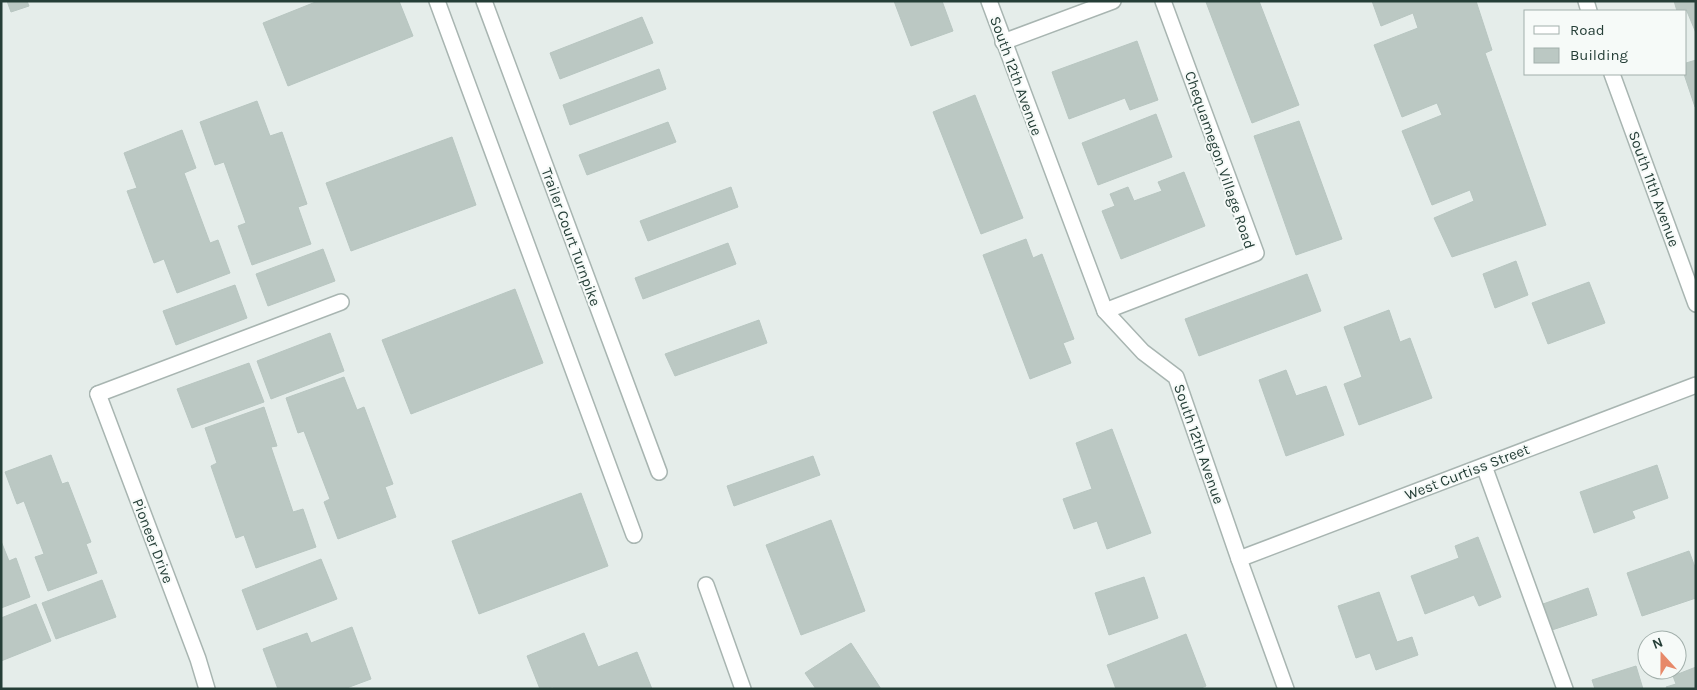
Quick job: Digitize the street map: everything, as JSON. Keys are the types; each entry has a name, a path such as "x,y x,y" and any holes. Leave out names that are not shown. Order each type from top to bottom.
{"street":[{"path":"438,1 634,535"},
{"name":"Trailer Court Turnpike","path":"484,1 659,472"},
{"name":"South 12th Avenue","path":"989,1 1104,311 1143,352 1176,378 1286,689"},
{"path":"1003,42 1113,1"},
{"name":"Chequamegon Village Road","path":"1104,311 1256,253 1163,1"},
{"name":"South 11th Avenue","path":"1612,75 1696,304"},
{"name":"Pioneer Drive","path":"207,689 198,659 98,394 341,302"},
{"name":"West Curtiss Street","path":"1239,559 1696,385"},
{"path":"1484,466 1565,689"},
{"path":"706,585 743,689"}],"building":[{"path":"7,1 27,1 29,6 11,12"},
{"path":"318,1 399,1 413,36 288,86 263,23"},
{"path":"894,1 942,1 953,31 911,46"},
{"path":"1259,1 1299,105 1252,123 1206,2"},
{"path":"1372,1 1476,1 1492,50 1485,53 1546,225 1452,257 1434,218 1474,201 1470,190 1432,205 1402,131 1442,115 1437,103 1402,117 1374,45 1418,28 1413,13 1381,26"},
{"path":"1674,1 1696,1 1696,33 1687,10 1677,10"},
{"path":"642,17 653,43 560,79 550,53"},
{"path":"1137,41 1158,100 1130,110 1125,98 1069,119 1052,72"},
{"path":"1696,60 1696,107 1684,75 1687,75 1687,63"},
{"path":"659,69 666,89 570,125 563,105"},
{"path":"975,95 1023,218 981,234 933,112"},
{"path":"257,101 270,136 282,132 307,204 298,207 311,244 252,265 238,226 246,223 224,162 215,165 200,122"},
{"path":"1156,114 1172,157 1098,185 1082,143"},
{"path":"1299,121 1342,239 1296,255 1254,136"},
{"path":"668,122 676,142 587,175 579,155"},
{"path":"182,130 196,168 184,173 210,243 218,240 230,273 177,293 164,259 154,263 127,191 137,188 124,153"},
{"path":"452,137 476,205 351,251 326,183"},
{"path":"1184,172 1205,226 1121,259 1102,211 1115,206 1110,194 1128,187 1134,201 1162,191 1158,182"},
{"path":"731,187 738,207 648,241 640,221"},
{"path":"1026,239 1033,258 1042,254 1074,339 1063,343 1071,363 1030,379 983,255"},
{"path":"728,243 736,264 643,299 635,278"},
{"path":"323,249 335,281 268,306 256,274"},
{"path":"1516,261 1528,295 1495,308 1483,274"},
{"path":"1307,274 1321,311 1199,356 1185,319"},
{"path":"1589,282 1605,323 1548,344 1532,303"},
{"path":"235,285 247,318 176,345 163,311"},
{"path":"515,289 543,363 411,414 382,340"},
{"path":"1389,310 1400,342 1410,338 1432,398 1359,425 1344,384 1362,377 1344,327"},
{"path":"759,320 767,343 675,376 665,354"},
{"path":"330,333 344,371 271,399 257,361"},
{"path":"249,363 264,402 192,428 177,389"},
{"path":"1286,370 1296,396 1326,386 1344,435 1286,456 1259,380"},
{"path":"344,377 357,410 364,407 393,484 385,487 396,517 338,539 324,502 330,499 304,431 298,433 286,398"},
{"path":"264,407 277,446 271,447 293,512 303,509 316,547 256,568 244,535 236,538 211,466 217,463 205,428"},
{"path":"1112,429 1151,533 1107,549 1097,521 1074,529 1063,499 1092,489 1076,443"},
{"path":"51,455 62,484 68,482 91,542 86,544 97,573 48,591 35,557 44,554 24,501 17,504 5,472"},
{"path":"813,456 820,475 734,506 727,486"},
{"path":"1657,465 1668,498 1632,511 1635,518 1594,533 1580,492"},
{"path":"581,493 608,566 479,614 452,541"},
{"path":"831,520 865,611 801,635 766,545"},
{"path":"1478,537 1501,597 1479,606 1474,595 1425,614 1411,576 1459,558 1455,546"},
{"path":"1,541 9,561 16,558 30,597 1,608"},
{"path":"1689,551 1696,570 1696,598 1642,616 1627,573"},
{"path":"321,559 337,599 257,630 242,590"},
{"path":"1144,577 1158,618 1109,635 1095,593"},
{"path":"102,580 116,617 56,639 42,603"},
{"path":"1588,588 1597,615 1552,630 1543,604"},
{"path":"1379,592 1397,642 1412,637 1418,655 1376,670 1370,653 1356,658 1338,606"},
{"path":"36,604 51,641 1,661 1,618"},
{"path":"352,627 371,679 344,689 278,689 263,649 307,633 311,643"},
{"path":"584,633 598,667 637,652 652,689 554,689 553,687 540,689 527,656"},
{"path":"1186,634 1206,686 1199,689 1116,689 1107,665"},
{"path":"851,643 881,689 816,689 805,673"},
{"path":"1636,666 1637,680 1640,680 1643,689 1595,689 1592,680"},
{"path":"1696,667 1696,689 1667,689 1666,687 1676,684 1674,680 1687,680 1687,671"}]}
